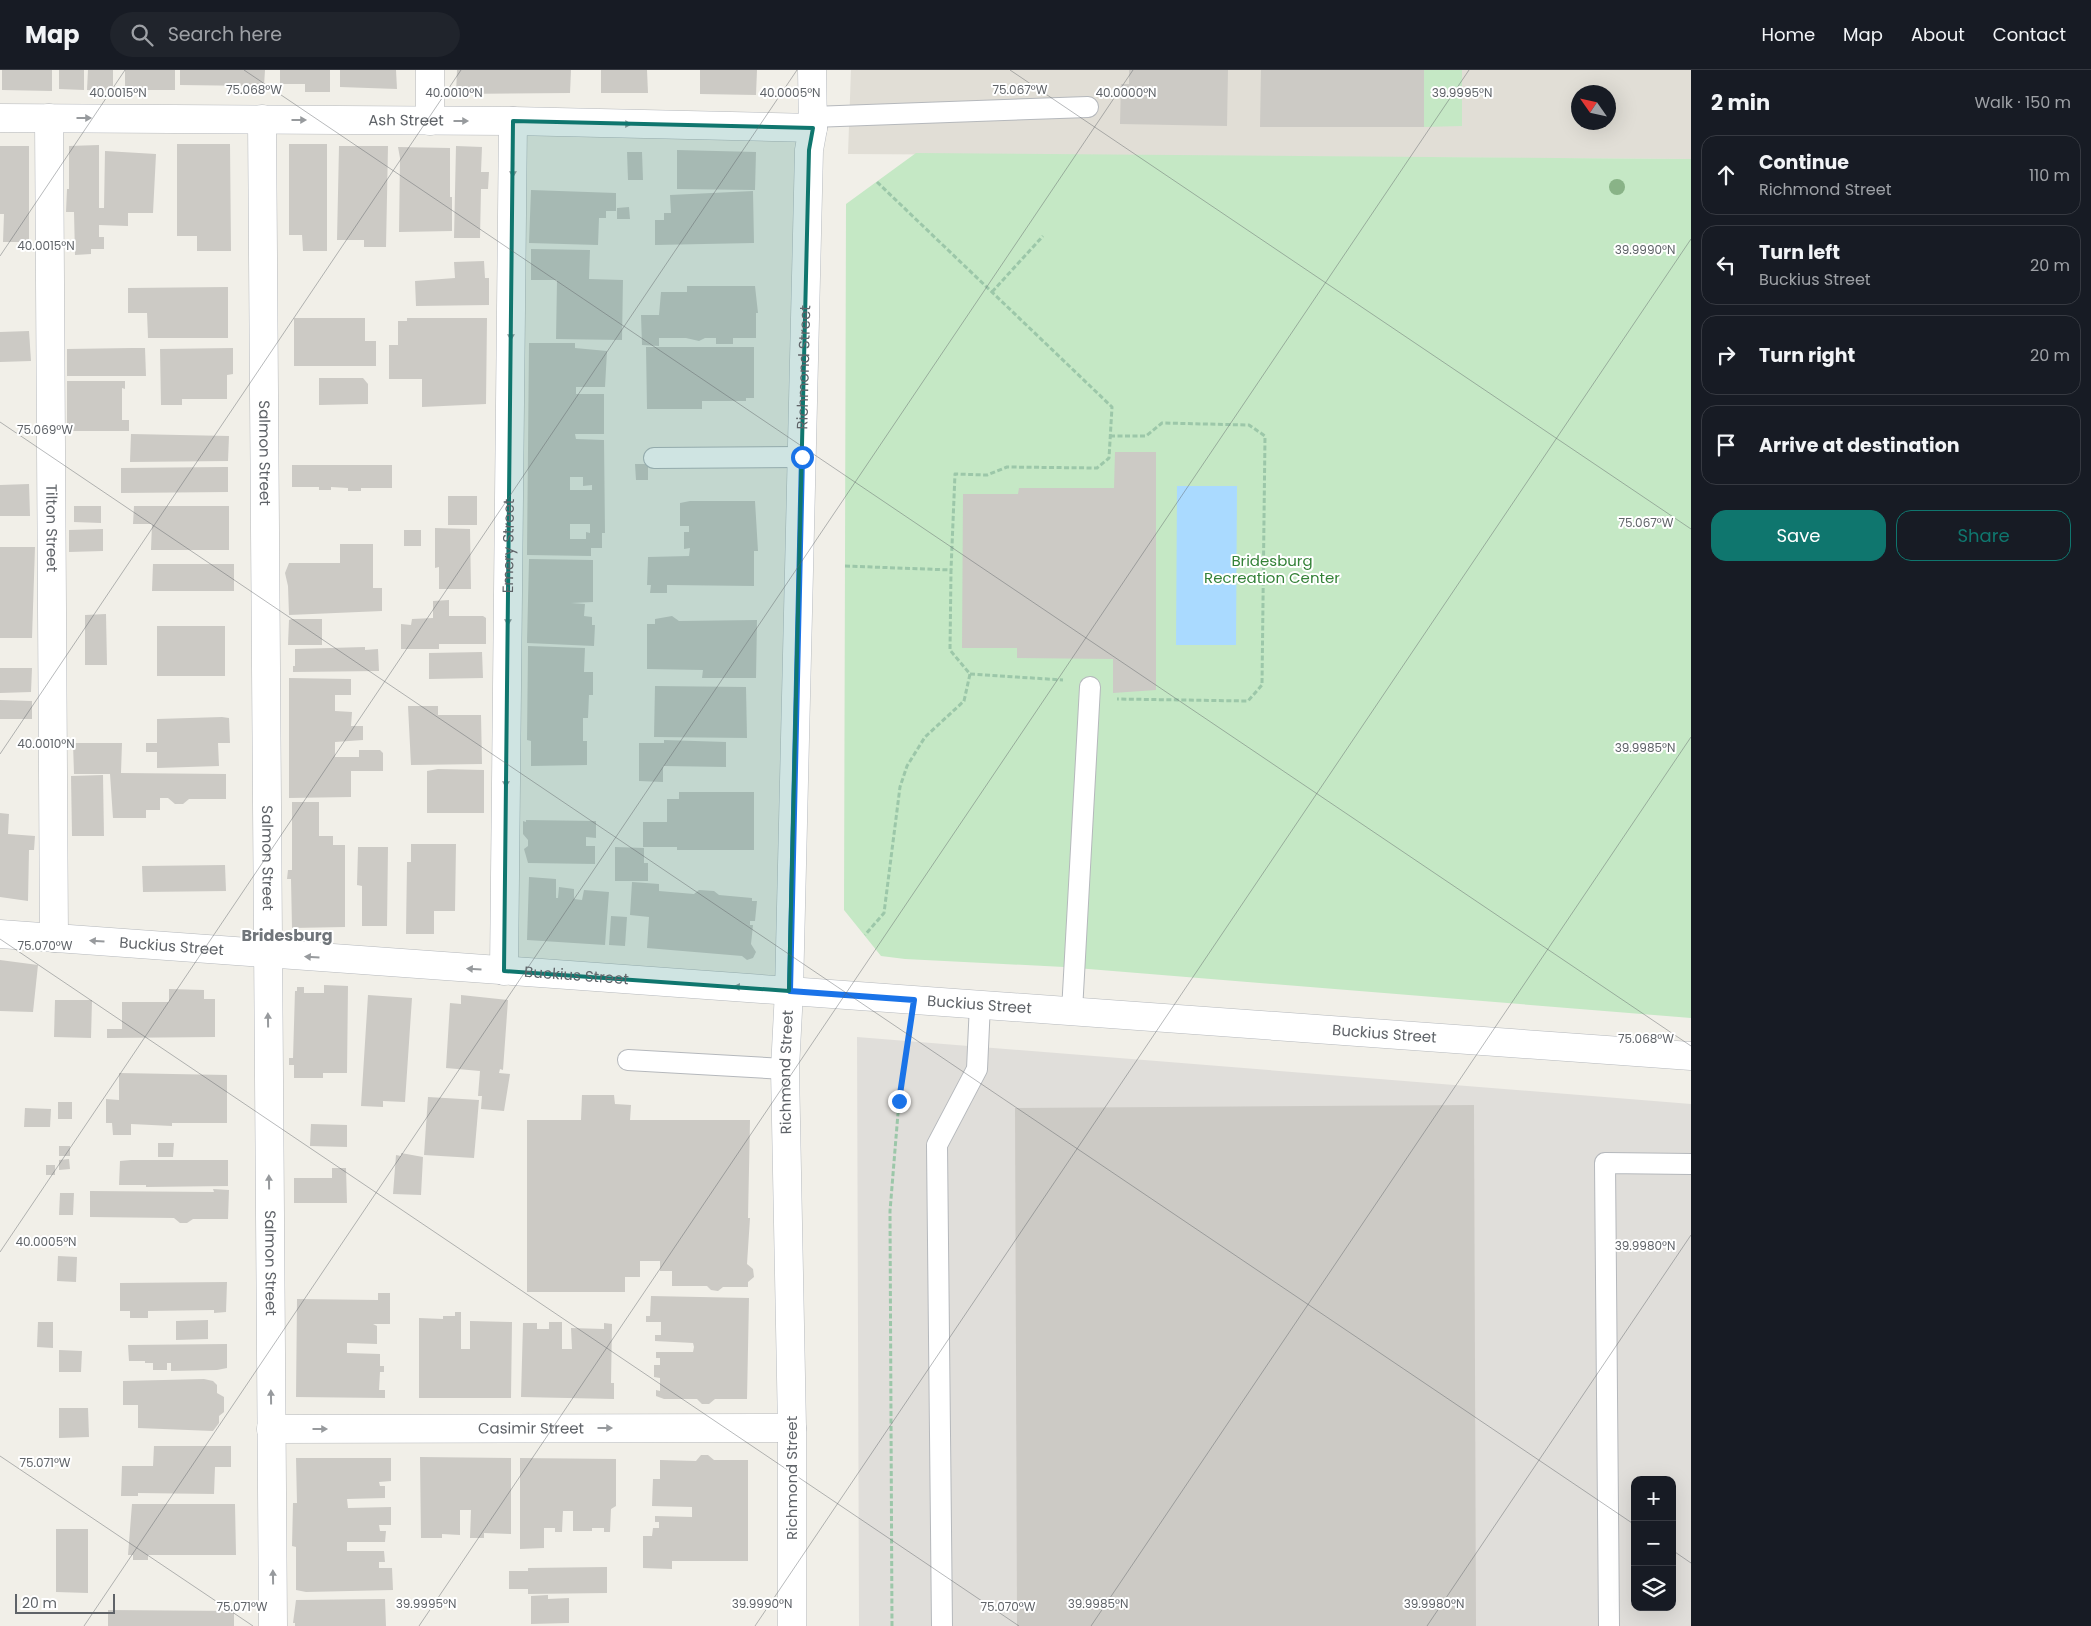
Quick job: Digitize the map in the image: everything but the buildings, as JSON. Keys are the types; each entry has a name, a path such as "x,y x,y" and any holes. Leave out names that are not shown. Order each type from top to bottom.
{"street":[{"path":"430,70 430,121"},
{"name":"Richmond Street","path":"792,1626 792,1428 785,1069 790,991 809,150 813,122 812,70"},
{"name":"Ash Street","path":"0,118 813,122"},
{"name":"Tilton Street","path":"49,118 54,938"},
{"name":"Salmon Street","path":"262,119 273,1626"},
{"name":"Emery Street","path":"504,971 513,121"},
{"name":"Buckius Street","path":"0,934 1691,1056"},
{"name":"Casimir Street","path":"271,1429 792,1428"}],"lane":[{"path":"813,122 1088,107"},
{"path":"654,458 802,457"},
{"path":"1072,1011 1090,687"},
{"path":"942,1626 937,1145 977,1069 980,1004"},
{"path":"628,1060 785,1069"},
{"path":"1609,1626 1605,1163 1691,1164"}],"path":[{"path":"877,182 1112,407 1110,436 1109,458 1097,468 1007,467 987,475 955,474 950,650 970,674 1084,681 1102,698 1248,701 1262,686 1266,436 1249,425 1162,423 1146,436 1110,436"},
{"path":"992,292 1043,236"},
{"path":"845,566 951,570"},
{"path":"865,935 884,913 900,787 907,766 925,737 964,701 970,674"},
{"path":"892,1626 890,1211 899,1101 914,1000"}],"highlighted area":[{"path":"513,121 813,128 809,150 789,991 504,971"}],"shaded area":[{"path":"851,70 1691,70 1691,159 848,154"},
{"path":"857,1037 1691,1104 1691,1626 859,1626"}],"green space":[{"path":"1424,70 1462,70 1462,126 1424,127"},
{"name":"Bridesburg Recreation Center","path":"916,153 1691,159 1691,1018 1064,967 905,959 881,956 844,910 846,204"}],"water":[{"path":"1177,486 1237,486 1236,645 1176,645"}],"district":[{"name":"Bridesburg","path":"287,935"}],"route":[{"path":"802,457 790,991 914,1000 899,1101"}]}
